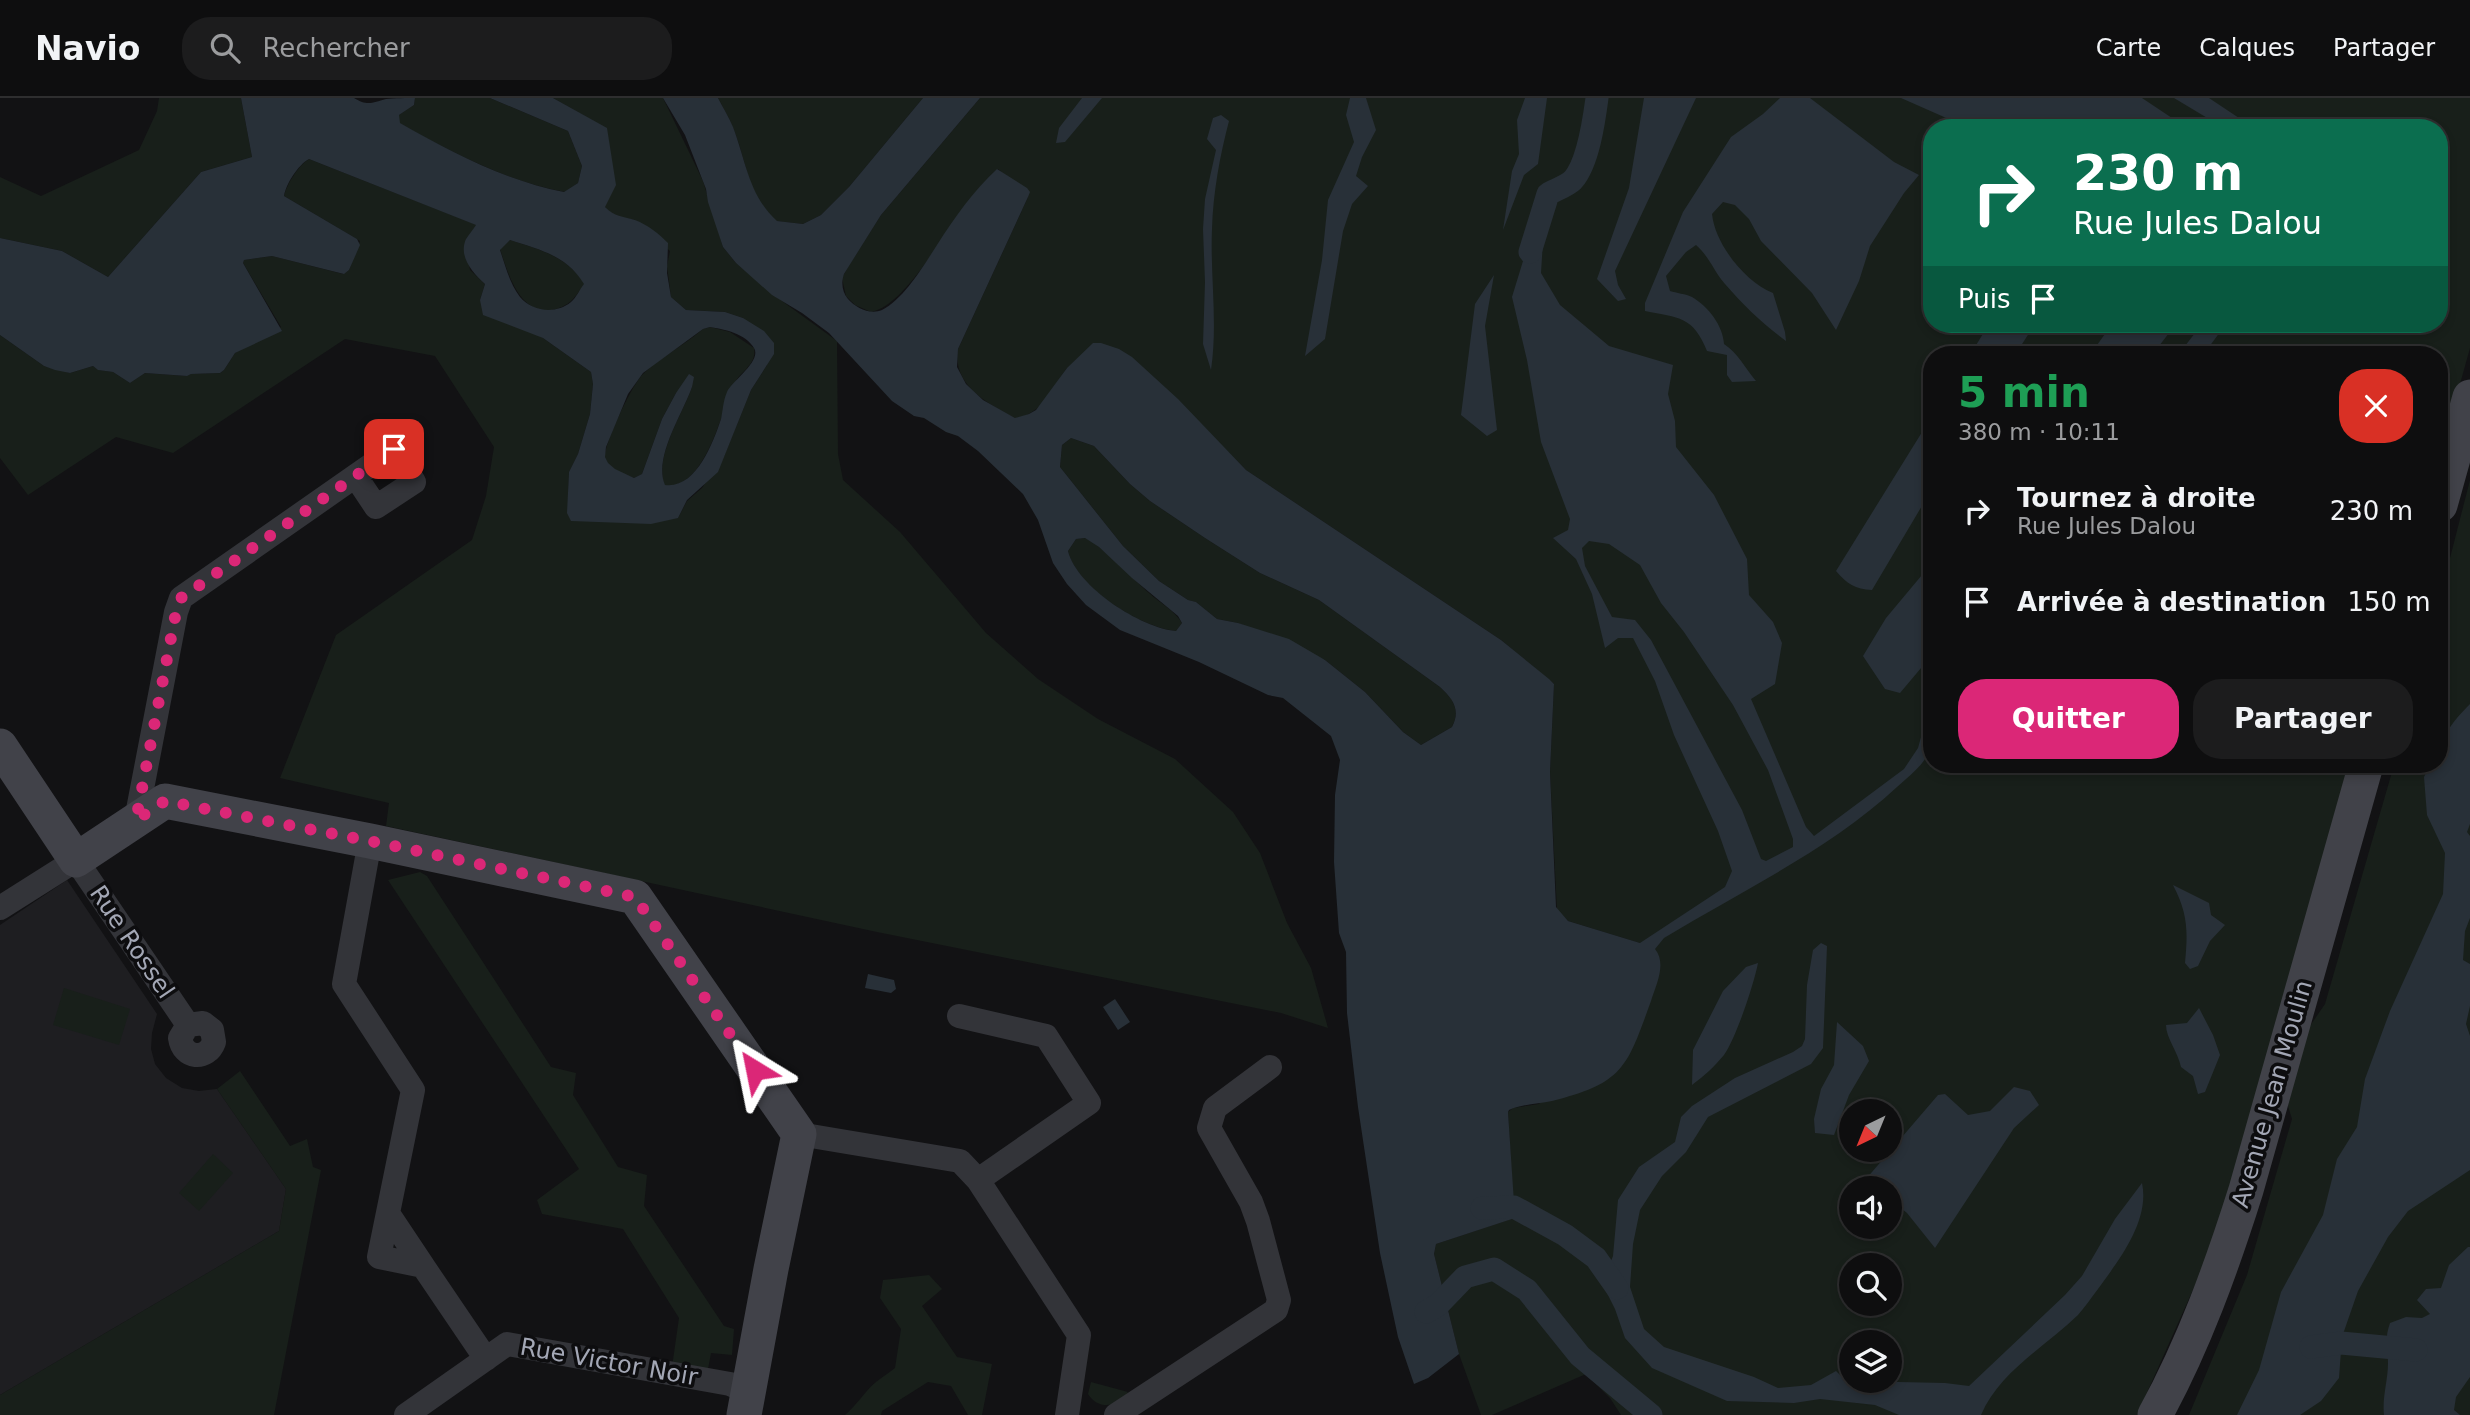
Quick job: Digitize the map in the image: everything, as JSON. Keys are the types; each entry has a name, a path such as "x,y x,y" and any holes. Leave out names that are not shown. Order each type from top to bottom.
{"street":[{"path":"2448,476 2470,397"},
{"path":"136,820 176,612 181,598 356,477"},
{"path":"0,746 76,860"},
{"name":"Avenue Jean Moulin","path":"2155,1415 2168,1393 2228,1247 2364,773"},
{"path":"0,908 165,801 635,897 799,1134 960,1161 978,1181 1079,1335 1067,1415"},
{"path":"370,841 344,984 413,1090 379,1257 423,1266 486,1359"},
{"name":"Rue Rossel","path":"76,860 188,1025"},
{"path":"959,1016 1046,1035 1089,1103 978,1181"},
{"path":"1116,1415 1276,1310 1279,1300 1258,1221 1251,1202 1209,1128 1215,1108 1270,1067"},
{"path":"746,1403 799,1134"},
{"name":"Rue Victor Noir","path":"406,1415 507,1344 730,1384 746,1403"}],"shaded area":[{"path":"159,98 241,98 252,157 201,172 108,277 62,251 0,238 0,177 41,196 139,150 157,111"},
{"path":"241,98 354,98 370,103 386,99 415,98 414,105 399,115 400,123 459,155 500,173 564,192 578,183 582,166 568,131 490,98 553,98 607,128 616,185 605,207 615,214 644,224 668,243 667,273 671,297 686,310 725,312 743,318 764,331 774,343 774,354 751,390 718,472 687,500 678,518 651,524 571,521 567,513 569,472 578,454 590,414 593,384 591,372 543,338 483,315 480,300 485,284 472,270 464,252 466,239 476,225 309,159 293,175 284,196 357,239 360,245 349,270 344,274 272,256 244,260 243,263 282,331 235,353 220,373 187,376 145,373 130,383 113,372 98,370 93,366 70,373 44,366 0,335 0,238 62,251 108,277 201,172 252,157","holes":["510,240 552,255 570,267 584,284 573,300 565,306 551,310 537,308 525,302 516,292 500,250","710,327 740,336 750,343 755,353 750,365 727,392 718,429 702,462 686,480 665,485 663,462 692,387 694,377 689,374 662,419 642,474 634,478 615,469 605,457 606,447 628,394 643,373 703,329"]},
{"path":"415,98 490,98 568,131 582,166 578,183 565,192 521,181 439,144 399,123 399,115 414,105"},
{"path":"553,98 663,98 703,181 723,247 736,263 782,301 837,341 838,454 843,480 900,532 986,633 1038,679 1098,719 1175,759 1233,812 1260,853 1287,923 1311,968 1328,1028 1281,1013 877,932 386,826 389,803 280,778 336,635 472,540 486,496 494,447 435,356 345,339 173,453 116,437 28,495 0,458 0,335 44,366 70,373 93,366 99,370 113,372 130,383 145,373 186,376 220,373 235,353 281,327 243,263 244,260 272,256 343,274 349,270 360,241 284,196 294,176 309,159 477,225 466,239 470,270 485,284 480,300 543,338 591,372 593,384 590,414 578,454 569,472 568,501 678,518 687,501 702,488 724,456 751,390 767,365 743,318 725,312 686,310 671,297 667,266 670,251 635,220 614,216 604,206 607,129"},
{"path":"663,98 718,98 733,127 749,177 760,201 777,221 803,224 821,215 849,187 923,98 980,98 881,215 844,274 843,287 846,296 855,305 868,311 882,310 890,305 913,281 965,205 997,169 1027,188 1030,192 1028,197 958,349 957,367 966,384 983,400 1015,418 1036,410 1067,368 1093,343 1119,349 1132,357 1178,399 1246,470 1501,640 1549,679 1554,684 1550,772 1556,907 1568,921 1640,943 1725,887 1732,871 1718,831 1674,735 1655,681 1633,638 1618,638 1605,648 1592,594 1576,559 1553,538 1568,530 1570,519 1541,442 1527,360 1512,297 1538,212 1543,241 1541,273 1560,305 1609,346 1673,365 1668,394 1675,421 1676,447 1714,495 1747,559 1749,595 1773,622 1782,643 1775,684 1751,699 1806,827 1814,836 1904,769 1918,748 1923,730 1923,762 1871,810 1785,868 1664,938 1655,949 1660,968 1655,988 1636,1042 1620,1069 1609,1079 1576,1094 1509,1110 1515,1218 1436,1244 1434,1254 1459,1354 1428,1378 1414,1384 1398,1337 1380,1253 1347,1013 1346,952 1339,933 1334,862 1335,795 1340,760 1331,736 1283,698 1268,695 1199,662 1120,630 1086,605 1053,563 1038,520 1023,494 978,451 958,436 924,418 914,416 892,401 829,333 772,295 736,263 723,247 706,189 685,135","holes":["1071,438 1094,446 1150,501 1260,573 1319,600 1440,687 1449,696 1456,710 1452,727 1421,745 1403,732 1365,692 1325,660 1289,639 1217,619 1196,602 1188,600 1159,581 1123,546 1060,467 1062,445","1085,538 1099,547 1178,616 1182,623 1176,631 1129,614 1084,578 1068,551 1076,539","1589,541 1609,544 1640,565 1661,603 1733,705 1768,770 1793,839 1793,847 1766,861 1761,859 1742,810 1651,640 1635,620 1612,617 1585,566 1582,548"]},
{"path":"718,98 923,98 849,187 821,215 803,224 776,221 766,211 753,189 738,140"},
{"path":"980,98 2470,98 2470,348 2448,427 2448,346 1923,346 1923,773 2349,773 2217,1236 2137,1415 1621,1415 1610,1398 1586,1374 1492,1415 1481,1415 1459,1354 1434,1254 1436,1244 1514,1218 1508,1112 1513,1108 1539,1104 1643,944 1568,921 1557,910 1550,772 1554,684 1501,640 1246,470 1161,384 1067,368 1039,406 1024,416 1015,418 974,391 960,373 958,349 1028,197 998,169 968,203 903,291 887,305 871,312 855,305 846,296 842,278 881,215"},
{"path":"1082,98 1102,98 1065,142 1056,143 1059,128"},
{"path":"1350,98 1366,98 1376,130 1356,176 1368,186 1352,204 1343,231 1325,339 1305,356 1322,260 1328,200 1354,142 1346,115"},
{"path":"1525,98 1547,98 1538,164 1524,175 1503,230 1512,171 1519,154 1517,120"},
{"path":"1644,98 1696,98 1615,271 1618,285 1626,299 1618,301 1597,279 1629,188"},
{"path":"1780,98 1810,98 1894,162 1919,175 1904,193 1870,246 1859,281 1836,330 1812,293 1761,241 1749,219 1735,205 1723,202 1712,214 1714,226 1733,261 1762,288 1773,293 1785,332 1786,341 1769,328 1725,284 1696,245 1686,252 1666,276 1670,291 1692,297 1709,312 1721,330 1724,344 1756,381 1732,382 1727,375 1727,355 1707,351 1696,331 1684,320 1645,311 1645,303 1683,212 1731,137"},
{"path":"1901,98 2142,98 2174,119 1949,119"},
{"path":"2174,98 2209,98 2240,119 2209,119"},
{"path":"1221,115 1229,121 1213,215 1214,335 1211,370 1203,344 1203,229 1205,199 1216,150 1207,139 1213,118"},
{"path":"510,240 561,260 578,274 585,284 573,299 560,308 541,310 531,306 511,280 500,249"},
{"path":"1494,275 1485,326 1497,430 1487,436 1461,415 1475,304"},
{"path":"710,327 730,332 754,348 754,354 751,363 734,384 710,447 701,462 691,475 679,484 665,486 662,475 666,449 692,387 676,393 662,419 642,474 634,478 616,471 606,461 606,450 620,414 638,380 657,362 703,329"},
{"path":"1983,333 2029,333 2021,346 1976,346"},
{"path":"2106,333 2169,333 2159,346 2096,346"},
{"path":"2195,333 2219,333 2210,346 2185,346"},
{"path":"1923,431 1923,504 1872,590 1856,587 1836,571"},
{"path":"1071,438 1094,446 1150,501 1260,573 1319,600 1440,687 1449,696 1456,710 1452,727 1421,745 1403,732 1365,692 1325,660 1238,623 1217,619 1196,602 1188,600 1159,581 1123,546 1060,467 1062,445"},
{"path":"2470,480 2470,1415 2189,1415 2247,1275 2292,1119 2287,1103 2301,1039 2325,1004 2392,773 2448,773 2448,566"},
{"path":"1085,538 1109,555 1175,615 1182,623 1176,631 1161,628 1128,614 1084,579 1068,551 1076,539"},
{"path":"1923,574 1923,666 1900,693 1885,689 1863,656 1886,618"},
{"path":"2470,704 2470,824 2467,832 2470,836 2470,918 2465,931 2463,960 2470,964 2470,1006 2466,1024 2470,1036 2470,1170 2408,1211 2388,1237 2358,1291 2342,1337 2339,1378 2321,1401 2300,1415 2237,1415 2259,1370 2281,1292 2323,1215 2337,1159 2357,1127 2365,1079 2390,1011 2443,894 2445,853 2427,815 2424,777 2426,773 2448,773 2448,731"},
{"path":"420,872 427,876 551,1067 576,1073 573,1095 618,1167 647,1175 644,1206 724,1326 734,1329 732,1355 711,1353 706,1380 671,1374 679,1318 623,1229 542,1214 537,1200 579,1169 388,880"},
{"path":"67,880 157,1014 151,1049 155,1064 166,1078 182,1088 199,1091 217,1089 286,1189 279,1231 0,1395 0,925"},
{"path":"2173,885 2209,903 2211,915 2225,925 2210,941 2198,966 2190,969 2185,963 2184,914"},
{"path":"1821,943 1827,946 1823,1048 1811,1064 1708,1117 1686,1152 1662,1176 1640,1210 1633,1244 1630,1287 1644,1329 1664,1347 1754,1377 1778,1388 1811,1385 1836,1371 1839,1374 1839,1393 1902,1393 1902,1382 1969,1386 2082,1276 2115,1219 2142,1183 2143,1197 2137,1226 2115,1266 2078,1315 2011,1372 1989,1399 1981,1415 1899,1415 1875,1405 1820,1399 1794,1403 1727,1401 1652,1368 1625,1338 1615,1309 1591,1261 1609,1266 1613,1256 1618,1200 1639,1167 1675,1142 1681,1117 1692,1106 1735,1078 1802,1046 1805,1039 1807,985 1813,950"},
{"path":"1758,963 1753,984 1729,1047 1705,1075 1692,1085 1693,1050 1723,991 1746,967"},
{"path":"868,974 894,980 896,989 891,993 865,988"},
{"path":"64,988 130,1009 119,1045 53,1025"},
{"path":"1115,999 1130,1022 1118,1030 1103,1007"},
{"path":"2199,1008 2220,1055 2205,1092 2198,1094 2193,1076 2181,1067 2166,1025 2187,1023"},
{"path":"1837,1022 1863,1046 1869,1061 1848,1099 1839,1099 1839,1122 1834,1135 1815,1133 1814,1119 1821,1089 1834,1065"},
{"path":"240,1071 290,1146 307,1139 313,1167 321,1170 274,1415 0,1415 0,1395 279,1231 286,1189 217,1089"},
{"path":"2014,1087 2030,1091 2039,1105 2014,1128 1935,1248 1902,1209 1902,1176 1869,1176 1881,1162 1902,1162 1902,1137 1938,1095 1945,1094 1968,1115 1990,1111"},
{"path":"213,1154 233,1173 199,1211 179,1193"},
{"path":"2468,1247 2470,1377 2456,1397 2454,1410 2460,1415 2384,1415 2390,1323 2406,1317 2422,1318 2430,1314 2417,1300 2426,1289 2441,1288 2449,1265"},
{"path":"929,1275 942,1289 922,1306 957,1357 992,1364 982,1415 968,1415 951,1386 928,1382 882,1411 881,1415 845,1415 872,1386 895,1368 901,1329 880,1298 883,1280"},
{"path":"1091,1382 1128,1392 1114,1404 1103,1405 1088,1394"}],"waterway":[{"path":"1530,252 1548,194 1573,180 1583,163 1590,141 1597,98"},
{"path":"1482,1208 1514,1207 1565,1235 1596,1258 1617,1288"},
{"path":"1426,1312 1438,1305 1465,1277 1494,1269 1527,1290 1580,1356 1651,1415"},
{"path":"2311,1347 2341,1343 2416,1350"}],"route":[{"path":"394,449 181,598 176,612 136,820 165,801 635,897 755,1070"}]}
